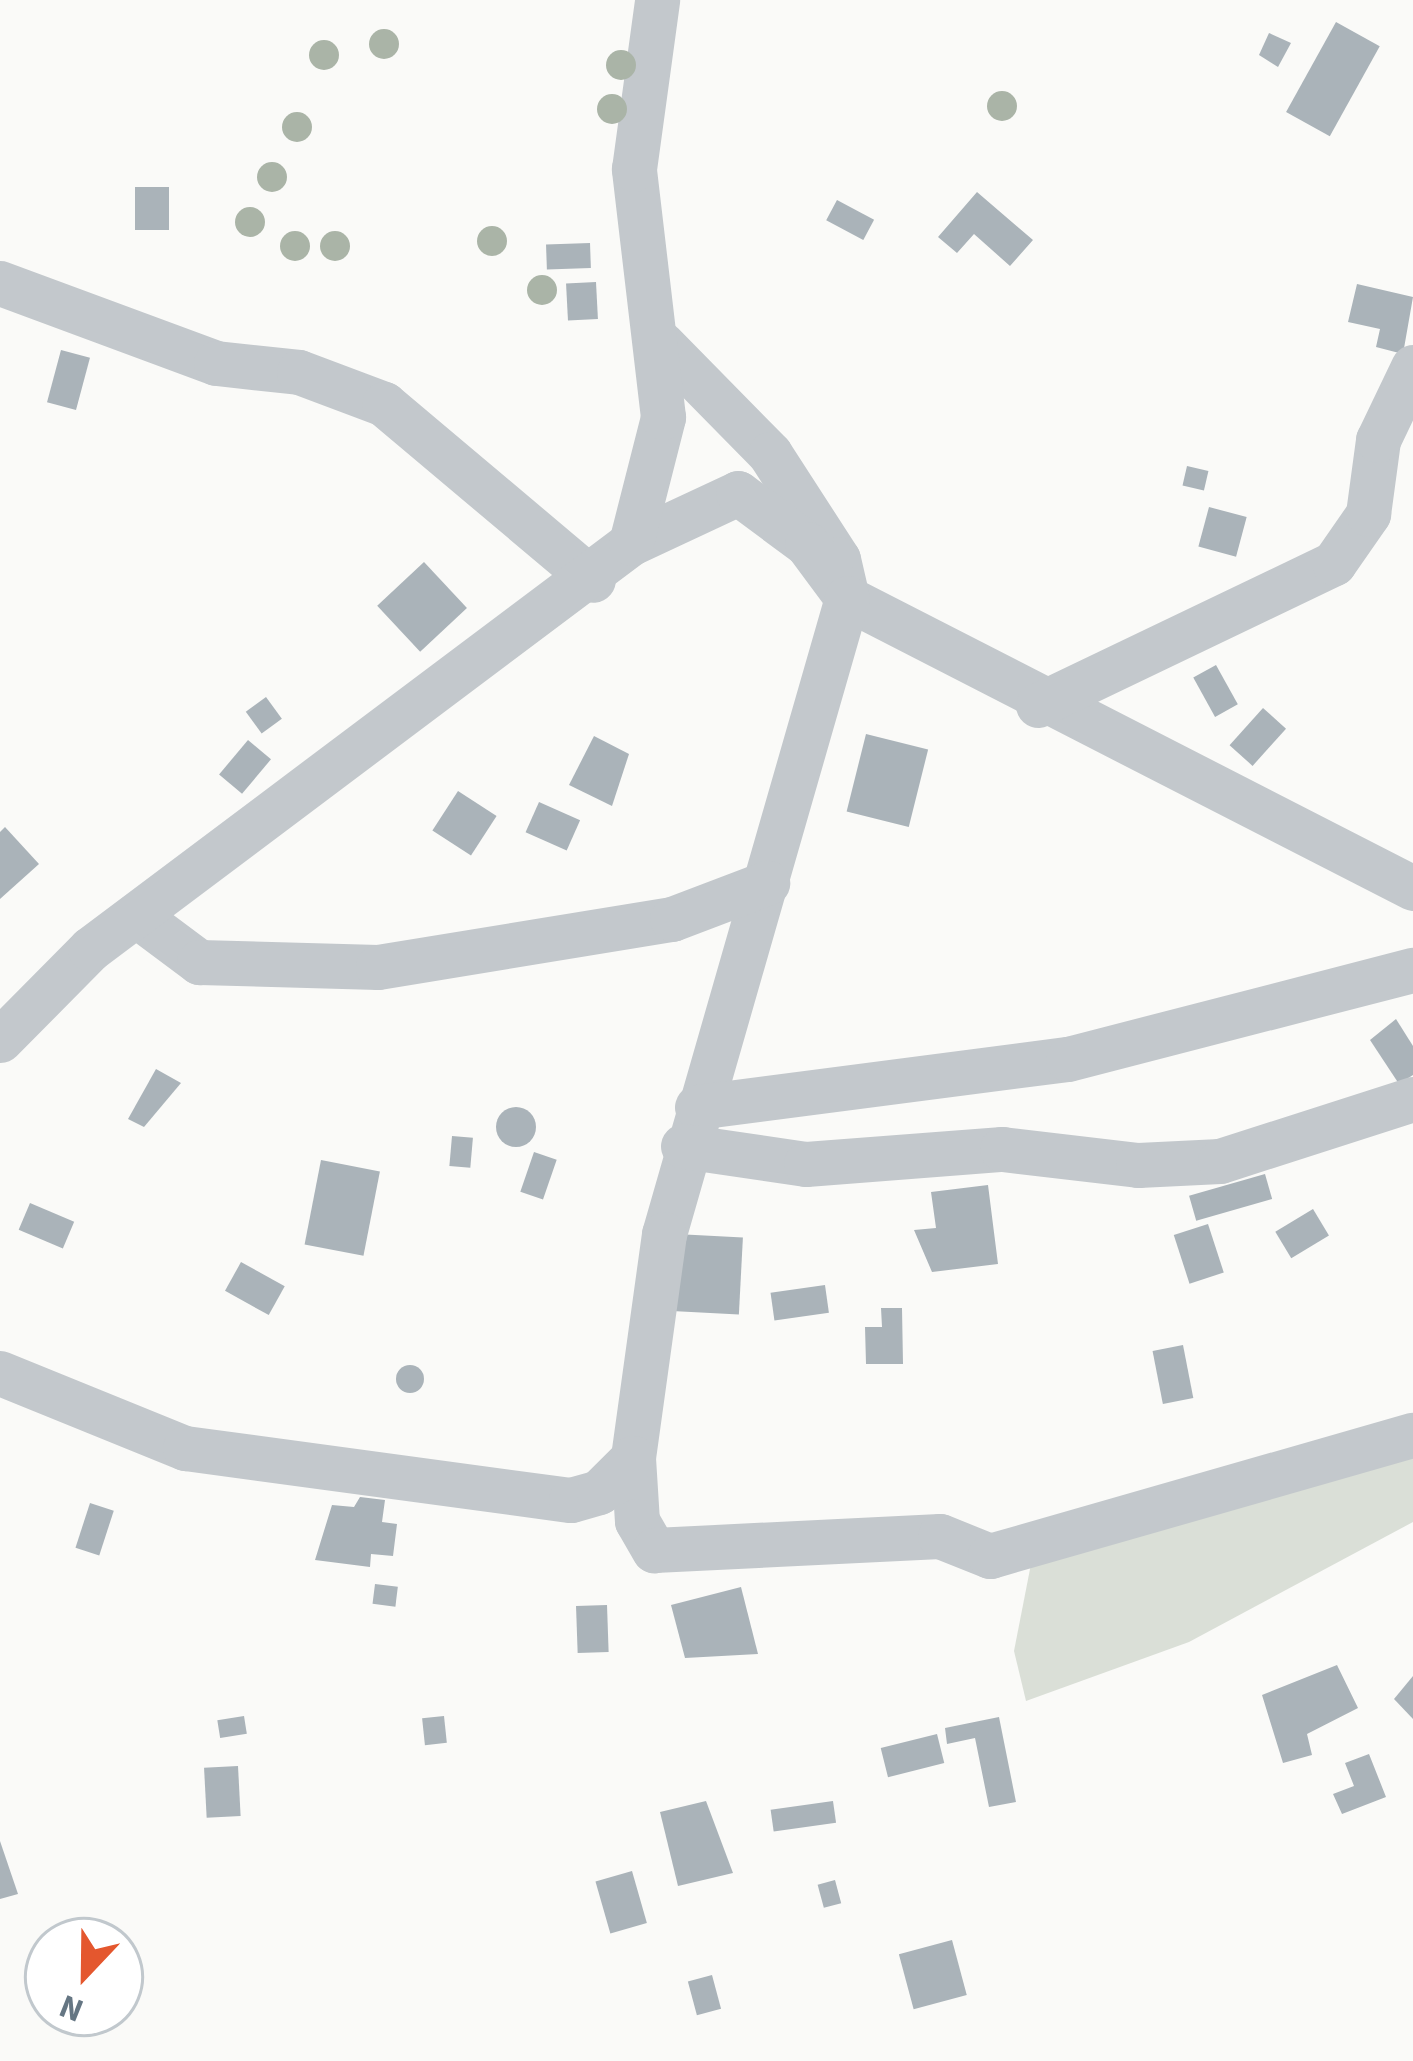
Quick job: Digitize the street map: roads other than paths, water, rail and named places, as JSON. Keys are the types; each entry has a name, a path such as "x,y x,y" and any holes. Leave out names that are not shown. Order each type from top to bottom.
{"street":[{"path":"631,543 659,463 662,344 634,169 657,0"},
{"path":"0,283 216,363 299,372 384,404 593,580"},
{"path":"662,344 770,454 838,559 847,598 767,884 690,1126 633,1458 637,1521 654,1550 917,1535 990,1556 1413,1435"},
{"path":"1038,705 1334,563 1368,514 1378,440 1413,367"},
{"path":"0,1040 136,915 593,580 631,543 738,493 807,544 847,598 1038,705 1413,889"},
{"path":"136,915 199,962 378,967 672,919 767,884"},
{"path":"690,1126 1068,1059 1413,970"},
{"path":"690,1126 806,1164 1003,1149 1138,1166 1220,1161 1413,1099"},
{"path":"0,1373 185,1448 571,1500 599,1492 633,1458"}]}
